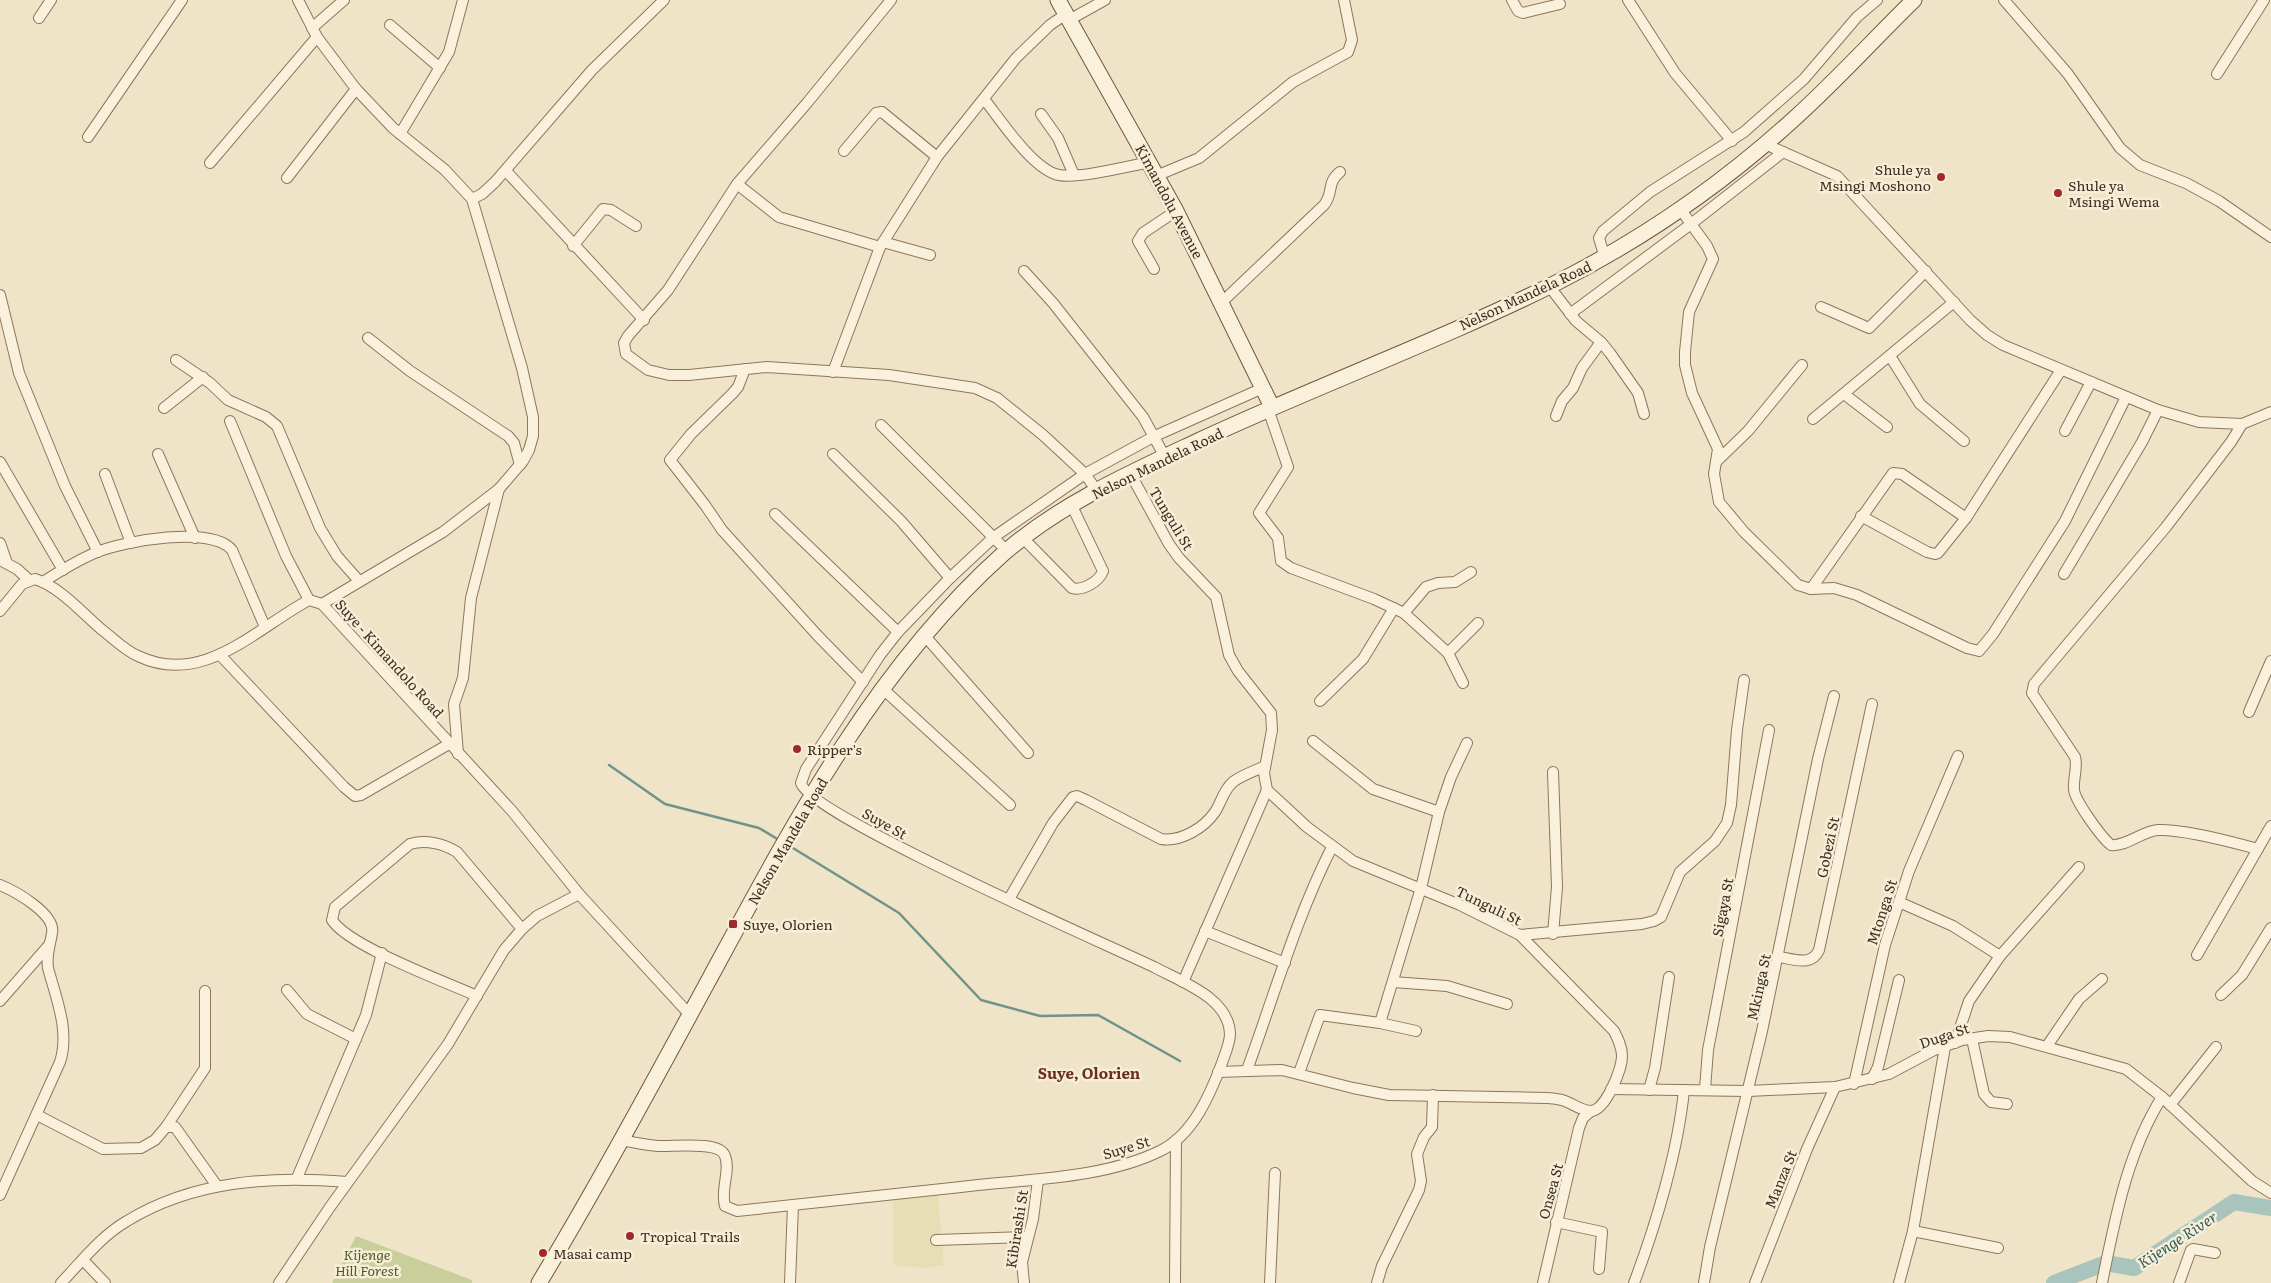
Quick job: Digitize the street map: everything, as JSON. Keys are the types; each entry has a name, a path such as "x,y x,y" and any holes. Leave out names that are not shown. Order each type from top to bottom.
{"main road":[{"name":"Kimandolu Avenue","path":"1058,0 1176,210 1214,284 1221,303 1263,388 1270,408"},
{"name":"Nelson Mandela Road","path":"539,1283 690,1015 794,825 882,689 924,635 1007,551 1072,506 1130,473 1270,408 1549,286 1605,258 1681,210 1765,144 1827,88 1914,0"}],"street":[{"path":"39,18 51,0"},
{"path":"88,137 182,0"},
{"path":"298,0 315,32 356,89 400,134 435,160 472,199 522,368 533,416 533,436 529,450 520,465 499,489 443,532 359,580 322,604"},
{"path":"210,163 315,32 344,0"},
{"path":"400,134 453,43 463,0"},
{"path":"472,199 482,194 506,171 592,70 664,0"},
{"path":"891,0 808,103 737,184 668,290 644,320 628,336 624,349 629,358 648,370 669,375 690,375 767,367 889,375 984,391 1043,435 1085,474 1098,491"},
{"path":"833,372 882,245 937,157 1023,51 1050,26 1105,0"},
{"path":"984,99 1040,165 1053,173 1074,174 1153,169 1199,158 1299,78 1348,52 1352,40 1344,0"},
{"path":"1512,0 1518,11 1523,13 1560,4"},
{"path":"1628,0 1672,69 1732,141"},
{"path":"1605,258 1599,238 1603,231 1650,192 1732,141 1804,79 1857,17 1877,0"},
{"path":"2004,0 2068,74 2120,148 2140,164 2218,200 2271,237"},
{"path":"2217,74 2264,0"},
{"path":"390,25 440,68"},
{"path":"287,178 356,89"},
{"path":"844,151 876,113 882,112 937,157"},
{"path":"1042,114 1058,138 1074,174"},
{"path":"1765,144 1837,176 1970,320 1993,339 2020,354 2158,410 2199,422 2242,424 2271,412"},
{"path":"1570,314 1691,224 1783,152"},
{"path":"506,171 573,246 644,320"},
{"path":"1221,303 1324,205 1329,198 1332,180 1340,172"},
{"path":"737,184 773,214 882,245 930,255"},
{"path":"573,246 603,209 611,210 636,226"},
{"path":"1154,269 1138,241 1143,233 1176,210"},
{"path":"1681,210 1712,253 1713,260 1690,312 1686,336 1685,365 1692,393 1718,450 1714,484 1719,502 1725,511 1793,582 1811,589 1834,588 1857,595 1967,648 1976,651 1983,649 2065,521 2126,397"},
{"path":"1821,307 1869,328 1926,271"},
{"path":"1024,272 1072,327 1143,417 1165,457"},
{"path":"1549,286 1570,314 1601,342 1638,392 1644,414"},
{"path":"0,295 19,374 61,478 98,552"},
{"path":"1813,419 1954,302"},
{"path":"368,338 410,371 508,436 514,443 520,465"},
{"path":"1556,416 1562,402 1573,388 1582,368 1601,342"},
{"path":"1890,356 1920,404 1964,440"},
{"path":"176,360 203,377 228,400 266,417 277,426 320,528 337,556 359,580"},
{"path":"1717,461 1748,431 1802,365"},
{"path":"745,369 738,387 696,429 670,460 705,504 722,530 818,636 864,682"},
{"path":"1862,516 1934,554 1966,518 2061,370"},
{"path":"164,408 203,377"},
{"path":"2066,431 2091,382"},
{"path":"813,797 801,786 802,778 898,632 950,578 994,537 1085,474 1155,436 1263,388"},
{"path":"1844,394 1887,427"},
{"path":"1270,408 1288,467 1260,513 1278,538 1281,561 1291,568 1404,613 1448,653 1463,683"},
{"path":"2064,574 2142,442 2158,410"},
{"path":"0,543 4,562 28,580 43,582 137,656 163,664 186,666 221,656 309,600 286,556 230,421"},
{"path":"2242,424 2231,442 2166,527 2034,684 2032,693 2074,757 2076,762 2074,789 2077,800 2111,845 2119,844 2145,832 2160,830 2225,841 2258,849"},
{"path":"881,425 1007,551"},
{"path":"158,454 195,538"},
{"path":"833,454 901,522 950,578"},
{"path":"0,462 63,570"},
{"path":"1811,589 1889,476 1896,472 1966,518"},
{"name":"Tunguli St","path":"1130,473 1169,544 1216,598 1229,655 1238,671 1271,713 1272,730 1264,782 1267,790 1278,803 1332,847 1353,861 1460,905 1520,936 1614,1030 1621,1048 1622,1058 1611,1090 1597,1109 1591,1111"},
{"path":"105,474 131,543"},
{"path":"458,754 454,704 462,682 471,598 499,489"},
{"path":"1024,538 1072,588 1083,588 1102,575 1103,571 1072,506"},
{"path":"775,514 898,632"},
{"path":"43,582 98,552 131,543 195,538 222,543 232,550 265,627"},
{"path":"1404,613 1426,588 1438,583 1455,582 1471,572"},
{"path":"0,610 16,590 28,580"},
{"name":"Suye - Kimandolo Road","path":"309,600 322,604 512,811 579,894 690,1015"},
{"path":"1320,701 1363,659 1394,608"},
{"path":"1448,653 1478,624"},
{"path":"924,635 1028,754"},
{"path":"221,656 344,787 355,796 362,795 449,744"},
{"path":"2250,712 2271,661"},
{"path":"1520,936 1642,924 1661,917 1680,872 1715,841 1727,823 1731,805 1737,730 1744,680"},
{"path":"882,689 1010,805"},
{"name":"Mkinga St","path":"1704,1283 1710,1246 1779,957 1818,758 1834,696"},
{"name":"Gobezi St","path":"1779,957 1810,960 1817,956 1872,704"},
{"name":"Sigaya St","path":"1705,1089 1712,1030 1768,730"},
{"path":"1314,741 1373,789 1439,812"},
{"path":"1380,1023 1421,888 1439,812 1450,777 1467,743"},
{"name":"Mtonga St","path":"1854,1084 1875,982 1899,902 1909,871 1958,756"},
{"path":"1009,900 1053,823 1072,797 1077,796 1086,800 1161,839 1167,840 1187,835 1201,826 1215,812 1233,782 1265,766"},
{"path":"1553,772 1557,887 1553,934"},
{"path":"1182,982 1267,790"},
{"name":"Suye St","path":"620,1140 646,1144 716,1148 725,1155 723,1198 728,1209 737,1211 1038,1180 1112,1167 1160,1151 1176,1140 1209,1097 1230,1036 1226,1016 1219,1006 1182,982 1101,941 915,855 813,797"},
{"path":"2197,955 2271,826"},
{"path":"477,996 365,946 336,925 332,915 340,901 410,844 418,841 443,845 457,852 522,928"},
{"path":"1247,1070 1318,876 1332,847"},
{"path":"1900,1283 1913,1231 1950,1045 1969,1002 2000,956 2079,867"},
{"path":"0,885 31,902 50,922 53,932 49,945 48,968 65,1036 64,1050 37,1115 0,1195"},
{"path":"279,1283 347,1182 448,1044 504,950 522,928 537,916 579,894"},
{"path":"1899,902 1953,926 2000,956"},
{"path":"2221,995 2242,974 2271,928"},
{"path":"1205,931 1286,963"},
{"path":"0,1001 49,945"},
{"path":"297,1178 373,994 382,953"},
{"path":"1649,1090 1655,1068 1669,977"},
{"path":"2047,1046 2079,999 2102,979"},
{"path":"1872,1079 1878,1067 1899,980"},
{"path":"1393,982 1447,986 1507,1004"},
{"path":"287,990 307,1014 356,1039"},
{"path":"37,1115 103,1149 141,1148 155,1140 166,1128 204,1068 205,991"},
{"path":"1299,1074 1320,1015 1380,1023 1416,1031"},
{"name":"Duga St","path":"1611,1090 1705,1089 1748,1091 1854,1084 1889,1074 1934,1050 1950,1045 1988,1036 2010,1037 2118,1065 2133,1074 2162,1097 2252,1181 2271,1193"},
{"path":"1972,1039 1984,1094 1991,1102 2007,1104"},
{"path":"2170,1105 2216,1047"},
{"path":"1218,1072 1282,1070 1389,1095 1547,1098 1563,1100 1591,1111"},
{"name":"Manza St","path":"1755,1283 1807,1149 1835,1086"},
{"path":"1634,1283 1669,1170 1679,1125 1684,1090"},
{"path":"1377,1283 1382,1266 1420,1186 1417,1154 1424,1137 1432,1127 1433,1096"},
{"path":"2102,1283 2118,1204 2148,1121 2162,1097"},
{"name":"Onsea St","path":"1543,1283 1581,1123 1585,1115 1591,1111"},
{"path":"166,1128 175,1127 180,1132 216,1186"},
{"path":"1175,1283 1176,1140"},
{"path":"1270,1283 1275,1173"},
{"path":"61,1283 103,1239 126,1221 172,1197 216,1186 297,1178 347,1182"},
{"name":"Kibirashi St","path":"1024,1283 1022,1262 1033,1219 1038,1180"},
{"path":"790,1283 793,1205"},
{"path":"1556,1222 1602,1232 1599,1269"},
{"path":"1913,1231 1998,1248"},
{"path":"936,1240 1027,1237"},
{"path":"2179,1283 2193,1248 2215,1253"},
{"path":"83,1260 105,1283"}],"shaded area":[{"path":"938,1196 944,1265 927,1268 897,1266 893,1264 893,1198"}],"green space":[{"name":"Kijenge Hill Forest","path":"356,1236 472,1280 472,1283 332,1283"}],"waterway":[{"path":"609,765 665,804 759,828 779,840"},
{"path":"788,845 899,913 981,1000 1040,1016 1098,1015 1180,1061"},
{"name":"Kijenge River","path":"2054,1283 2106,1263 2134,1268 2234,1202 2271,1208"}],"place":[{"name":"Shule ya Msingi Moshono","path":"1941,177"},
{"name":"Shule ya Msingi Wema","path":"2058,193"},
{"name":"Ripper's","path":"797,749"},
{"name":"Suye, Olorien","path":"733,924"},
{"name":"Tropical Trails","path":"630,1236"},
{"name":"Masai camp","path":"543,1253"}],"district":[{"name":"Suye, Olorien","path":"1089,1072"}]}
